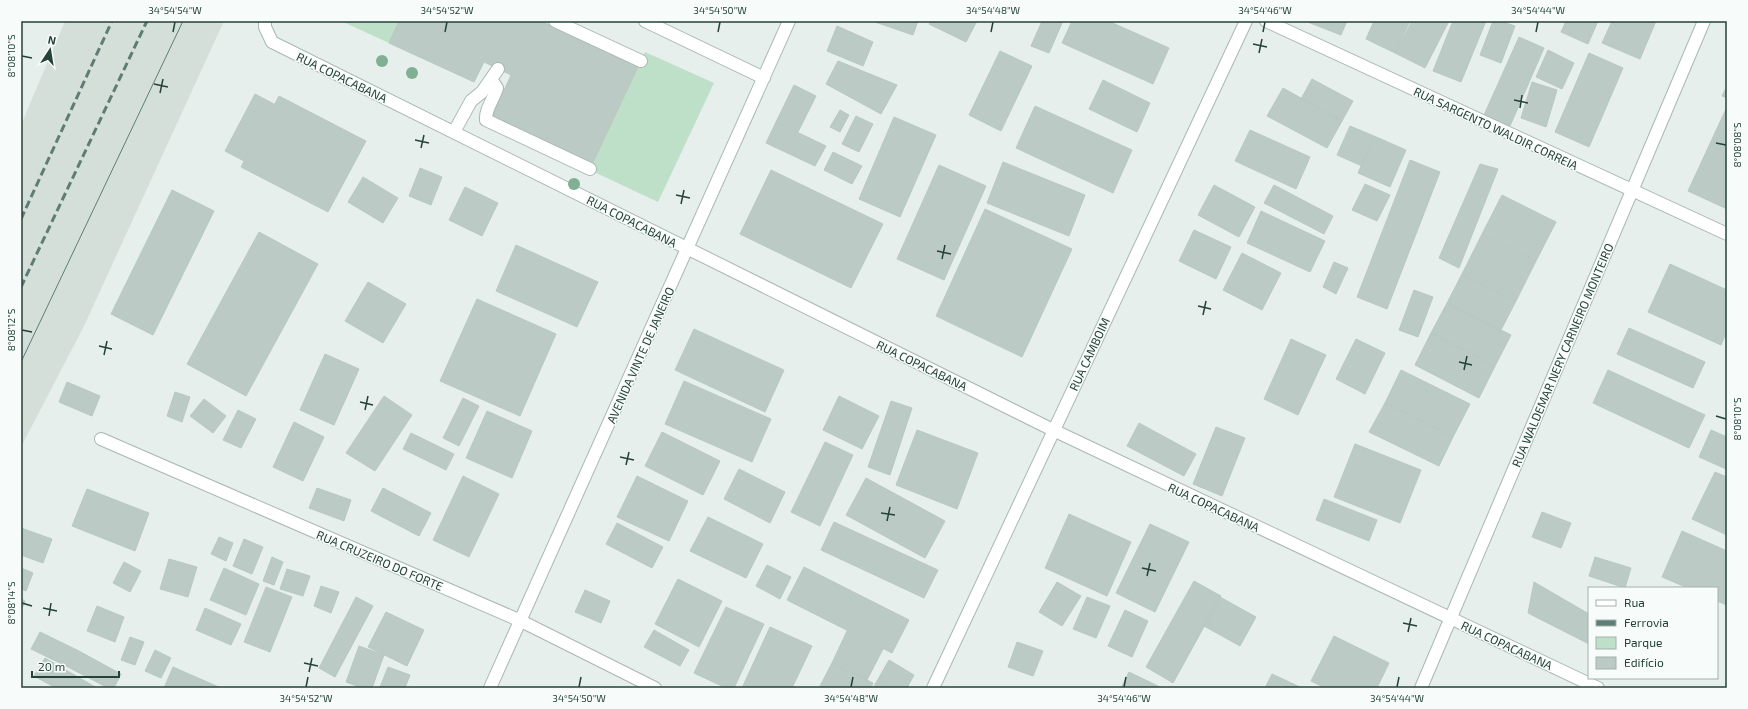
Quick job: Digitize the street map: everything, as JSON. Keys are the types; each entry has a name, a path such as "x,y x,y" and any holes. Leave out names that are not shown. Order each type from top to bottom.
{"street":[{"name":"RUA COPACABANA","path":"265,21 265,27 272,42 1053,430 1598,688"},
{"path":"555,21 641,61"},
{"path":"645,21 764,78"},
{"name":"AVENIDA VINTE DE JANEIRO","path":"490,688 789,21"},
{"name":"RUA CAMBOIM","path":"933,688 1246,21"},
{"name":"RUA SARGENTO WALDIR CORREIA","path":"1266,21 1727,234"},
{"name":"RUA WALDEMAR NERY CARNEIRO MONTEIRO","path":"1420,688 1704,21"},
{"path":"454,132 471,101 482,92 494,74 497,88 494,98 486,113 486,120 590,169"},
{"name":"RUA CRUZEIRO DO FORTE","path":"101,439 521,621 655,688"}],"shaded area":[{"path":"65,21 224,21 84,326 21,447 21,125"}],"green space":[{"path":"341,21 399,21 389,43"},
{"path":"645,52 714,83 658,202 590,170"}],"building":[{"path":"399,21 541,21 638,67 590,169 490,121 511,75 484,62 474,82 389,43"},
{"path":"872,21 918,21 913,35"},
{"path":"931,21 977,21 966,42 929,24"},
{"path":"1042,21 1063,21 1049,53 1031,46"},
{"path":"1072,21 1108,21 1169,48 1153,84 1062,43"},
{"path":"1305,21 1347,21 1341,35"},
{"path":"1374,21 1410,21 1395,53 1366,39"},
{"path":"1412,21 1449,21 1425,68 1395,53"},
{"path":"1453,21 1486,21 1461,82 1433,71"},
{"path":"1493,21 1500,21 1515,26 1501,63 1480,55"},
{"path":"1566,21 1598,21 1588,44 1561,32"},
{"path":"1612,21 1656,21 1640,59 1602,43"},
{"path":"837,26 873,42 863,66 827,51"},
{"path":"1519,37 1544,48 1510,126 1484,115"},
{"path":"1548,50 1574,63 1562,89 1536,77"},
{"path":"1000,51 1032,66 1001,131 969,115"},
{"path":"1589,53 1623,68 1589,147 1555,132"},
{"path":"838,61 897,85 881,114 826,84"},
{"path":"1312,79 1353,101 1342,121 1301,99"},
{"path":"1103,80 1150,103 1137,132 1089,109"},
{"path":"1532,82 1557,90 1546,127 1521,118"},
{"path":"794,85 816,96 798,132 776,122"},
{"path":"1727,86 1727,98 1722,96"},
{"path":"1283,88 1342,121 1327,148 1267,116"},
{"path":"255,94 274,104 244,161 225,151"},
{"path":"279,96 366,141 328,212 241,167"},
{"path":"1035,106 1132,150 1113,193 1016,148"},
{"path":"1727,109 1727,209 1688,191"},
{"path":"840,110 849,115 840,132 830,127"},
{"path":"856,116 873,124 859,152 842,144"},
{"path":"894,117 936,135 900,217 859,199"},
{"path":"776,122 826,146 815,166 766,143"},
{"path":"1350,126 1374,136 1362,166 1337,155"},
{"path":"1250,130 1310,157 1296,189 1235,161"},
{"path":"1374,136 1406,150 1390,187 1358,173"},
{"path":"833,152 862,166 852,184 824,170"},
{"path":"1410,160 1440,172 1387,309 1357,297"},
{"path":"1003,162 1085,195 1069,236 987,203"},
{"path":"1480,164 1498,169 1459,268 1439,258"},
{"path":"939,165 986,186 944,280 897,259"},
{"path":"420,168 442,177 431,205 409,196"},
{"path":"771,170 883,224 851,288 740,234"},
{"path":"363,177 398,198 383,223 348,202"},
{"path":"1365,184 1390,195 1377,221 1352,210"},
{"path":"1214,185 1255,207 1239,237 1198,215"},
{"path":"1274,185 1333,216 1324,234 1264,203"},
{"path":"465,187 498,203 482,236 449,220"},
{"path":"172,190 214,211 153,335 111,314"},
{"path":"1502,195 1556,222 1536,261 1482,234"},
{"path":"985,209 1072,249 1022,357 936,316"},
{"path":"1261,211 1325,241 1310,272 1247,243"},
{"path":"1194,230 1231,247 1216,279 1179,261"},
{"path":"259,232 318,264 246,396 187,364"},
{"path":"1482,234 1536,261 1516,301 1462,274"},
{"path":"516,245 598,282 577,327 496,291"},
{"path":"1242,253 1281,273 1262,310 1223,290"},
{"path":"1334,262 1348,268 1336,294 1323,287"},
{"path":"1670,264 1727,290 1727,331 1721,345 1648,312"},
{"path":"1462,274 1516,301 1501,330 1447,303"},
{"path":"368,282 406,304 383,343 345,321"},
{"path":"1414,290 1433,297 1418,337 1399,330"},
{"path":"477,299 556,334 520,416 440,381"},
{"path":"1447,303 1511,335 1495,366 1431,333"},
{"path":"1629,328 1705,362 1693,388 1617,354"},
{"path":"694,329 784,370 765,412 675,370"},
{"path":"1431,333 1495,366 1479,398 1415,365"},
{"path":"1291,339 1326,355 1298,415 1264,399"},
{"path":"1356,339 1385,353 1365,394 1336,379"},
{"path":"325,354 359,369 334,425 300,410"},
{"path":"1401,370 1470,404 1453,437 1385,403"},
{"path":"1608,370 1705,415 1689,448 1593,403"},
{"path":"684,381 771,419 752,462 665,424"},
{"path":"67,382 100,396 92,416 59,402"},
{"path":"175,392 190,397 182,422 167,416"},
{"path":"384,396 412,415 375,471 346,453"},
{"path":"839,396 879,416 862,449 823,430"},
{"path":"463,398 479,406 459,446 443,438"},
{"path":"204,399 226,416 213,433 190,416"},
{"path":"891,401 912,408 890,475 868,467"},
{"path":"1385,403 1453,437 1439,466 1369,432"},
{"path":"238,410 256,419 241,448 223,440"},
{"path":"487,411 532,431 512,478 466,458"},
{"path":"294,422 324,437 303,481 273,467"},
{"path":"1139,423 1196,454 1184,476 1127,446"},
{"path":"1216,427 1245,438 1222,496 1193,484"},
{"path":"917,430 978,453 957,509 896,485"},
{"path":"1711,430 1727,437 1726,469 1699,457"},
{"path":"662,432 720,461 703,495 645,466"},
{"path":"411,433 454,454 446,470 403,449"},
{"path":"825,442 853,455 820,526 791,512"},
{"path":"1355,444 1421,470 1400,523 1334,497"},
{"path":"739,469 785,492 770,523 724,499"},
{"path":"1715,472 1727,477 1727,535 1692,519"},
{"path":"463,476 499,494 469,557 433,540"},
{"path":"637,476 688,501 669,541 617,517"},
{"path":"866,478 945,521 925,558 846,515"},
{"path":"317,488 351,500 344,521 309,508"},
{"path":"383,488 431,513 419,536 371,511"},
{"path":"87,489 149,513 135,551 72,526"},
{"path":"1324,499 1377,520 1369,541 1316,520"},
{"path":"1542,512 1571,523 1561,548 1532,537"},
{"path":"1069,514 1131,542 1107,596 1045,568"},
{"path":"708,517 763,544 746,578 690,551"},
{"path":"834,522 938,570 924,598 821,550"},
{"path":"617,523 663,547 652,568 606,544"},
{"path":"1150,524 1189,542 1155,612 1116,593"},
{"path":"21,528 52,539 43,563 21,555"},
{"path":"1682,531 1727,551 1727,605 1718,601 1718,587 1686,587 1662,577"},
{"path":"219,537 233,543 226,561 211,554"},
{"path":"244,539 263,547 252,574 233,566"},
{"path":"272,557 283,562 274,585 263,581"},
{"path":"1595,557 1631,568 1625,587 1589,576"},
{"path":"169,559 197,567 188,597 160,589"},
{"path":"124,562 141,571 130,592 113,583"},
{"path":"767,565 791,577 780,599 756,586"},
{"path":"804,567 909,620 892,653 787,600"},
{"path":"21,568 33,573 26,591 21,589"},
{"path":"224,568 259,584 246,615 210,600"},
{"path":"287,569 310,576 303,596 280,589"},
{"path":"678,579 722,601 699,647 655,624"},
{"path":"1194,581 1221,596 1173,683 1146,667"},
{"path":"1057,582 1081,596 1062,626 1039,612"},
{"path":"1534,582 1588,613 1588,643 1528,613"},
{"path":"321,586 339,592 331,613 314,606"},
{"path":"266,587 292,597 270,652 244,642"},
{"path":"585,590 610,601 601,623 575,612"},
{"path":"356,597 373,606 335,677 319,668"},
{"path":"1087,597 1110,606 1096,638 1073,629"},
{"path":"1220,597 1256,617 1240,646 1204,626"},
{"path":"21,599 25,601 21,611"},
{"path":"97,606 124,617 115,642 87,631"},
{"path":"726,607 764,624 734,688 726,688 694,673"},
{"path":"205,608 241,624 231,645 196,630"},
{"path":"1125,610 1148,621 1132,657 1108,646"},
{"path":"386,612 424,630 407,666 368,647"},
{"path":"770,627 812,646 792,688 742,688"},
{"path":"654,630 689,650 680,666 644,647"},
{"path":"847,631 883,649 867,680 832,663"},
{"path":"40,632 77,650 68,667 31,649"},
{"path":"1334,636 1389,663 1377,688 1325,688 1311,681"},
{"path":"130,637 144,642 135,665 121,660"},
{"path":"1017,642 1043,651 1033,676 1008,667"},
{"path":"359,646 384,655 372,688 362,688 346,682"},
{"path":"77,650 121,674 114,688 108,688 68,667"},
{"path":"155,650 171,658 161,678 145,671"},
{"path":"45,658 97,688 56,688 34,676"},
{"path":"889,660 914,675 907,688 890,688 877,681"},
{"path":"832,663 873,683 871,688 819,688"},
{"path":"173,667 221,688 164,688"},
{"path":"388,667 410,675 405,688 380,687"},
{"path":"1129,672 1162,688 1121,688"},
{"path":"1272,674 1302,688 1265,688"},
{"path":"877,681 890,688 873,688"}],"tram line":[{"path":"21,362 183,21"}],"railway":[{"path":"21,219 112,21"},
{"path":"21,287 147,21"}]}
